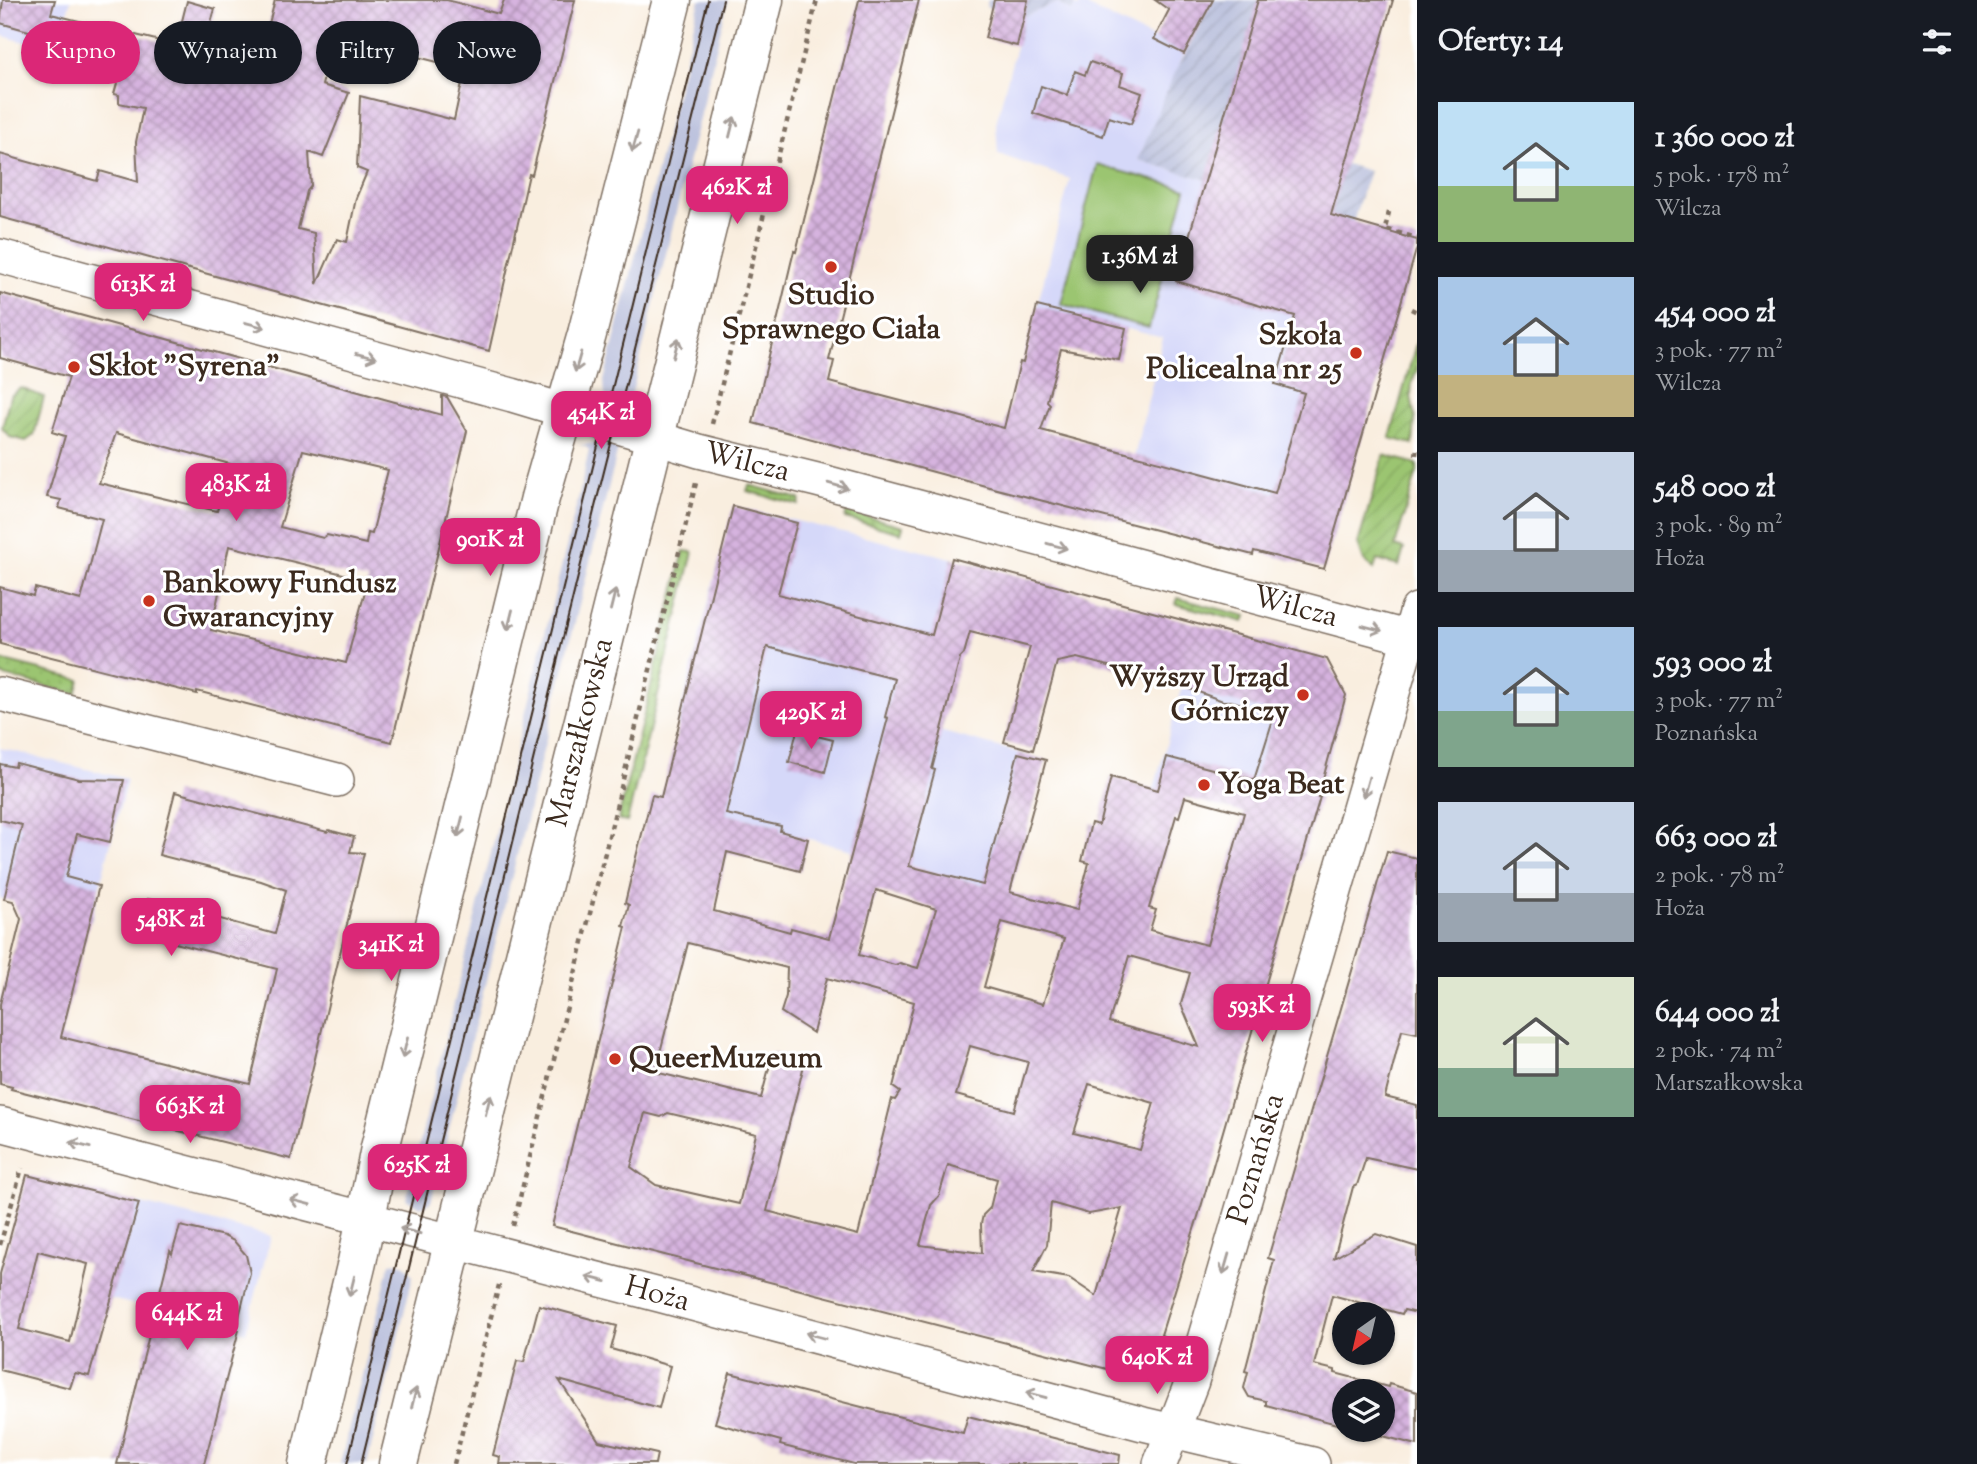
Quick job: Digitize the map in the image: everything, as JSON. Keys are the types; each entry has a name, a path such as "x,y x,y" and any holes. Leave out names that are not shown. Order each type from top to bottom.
{"main road":[{"path":"308,1464 385,1130 540,498 587,334 673,0"},
{"name":"Marszałkowska","path":"397,1464 764,0"}],"street":[{"name":"Wilcza","path":"0,256 564,411 653,438 1414,629"},
{"name":"Poznańska","path":"1160,1464 1192,1381 1414,629"},
{"path":"0,694 337,780"},
{"name":"Hoża","path":"0,1125 1313,1464"}],"path":[{"path":"710,429 817,0"},
{"path":"1389,212 1385,229 1417,238"},
{"path":"1411,309 1417,312"},
{"path":"1416,455 1417,449"},
{"path":"511,1236 698,476"},
{"path":"0,1245 22,1168"},
{"path":"454,1464 501,1275"}],"shaded area":[{"path":"0,0 71,0 64,21 21,21 21,41 0,35"},
{"path":"700,0 728,0 630,401 614,402 605,395 604,381"},
{"path":"988,0 1077,0 1072,11 1057,3 1024,16 986,7"},
{"path":"1213,0 1393,0 1346,164 1369,171 1353,222 1138,160 1172,79"},
{"path":"1057,3 1072,11 1075,5 1078,7 1081,3 1184,54 1138,160 1417,240 1324,569 1259,552 1255,548 1253,555 1119,519 1163,338 1037,306 1070,179 998,154 996,123 1024,16"},
{"path":"607,442 618,449 431,1202 421,1207 406,1199 581,487 589,450 579,445"},
{"path":"733,506 952,558 910,723 1046,760 1010,892 780,831 781,826 726,814 677,725"},
{"path":"1199,625 1327,659 1346,695 1310,831 1154,789"},
{"path":"0,748 127,779 91,921 0,898"},
{"path":"138,1203 271,1236 246,1332 111,1299"},
{"path":"390,1263 405,1265 413,1276 367,1464 340,1464"}],"green space":[{"path":"1097,165 1186,189 1149,328 1061,304"},
{"path":"1417,340 1417,370 1412,382 1411,396 1415,418 1413,444 1390,438"},
{"path":"21,388 44,397 34,435 26,441 10,437 2,428 10,396"},
{"path":"1384,455 1417,464 1417,472 1395,546 1404,549 1399,566 1377,560 1374,569 1364,561 1358,544"},
{"path":"749,485 800,499 799,505 747,491"},
{"path":"847,511 903,526 901,533 845,518"},
{"path":"684,551 693,552 627,822 618,820"},
{"path":"1178,598 1246,616 1244,622 1176,604"},
{"path":"0,660 80,680 76,694 0,675"}],"building":[{"path":"3,0 55,0 51,14 79,21 21,21 21,29 0,23"},
{"path":"275,0 447,0 499,14 504,0 575,0 532,175 529,174 489,351 0,217 0,154 97,181 100,171 138,182 136,142 143,108 119,103 119,95 114,94 117,84 140,84 140,36 154,40 154,84 302,84 302,21 270,21","holes":["316,21 419,21 419,57 433,61 433,21 541,21 541,84 462,84 454,120 360,96 357,168 367,172 356,198 347,242 337,239 317,284 314,233 298,229 307,191 311,186 309,152 323,157 349,93 316,84"]},
{"path":"859,0 919,0 829,360 834,361 829,382 1004,428 1037,306 1126,328 1119,360 1061,349 1047,401 1050,404 1041,430 1275,493 1304,393 1275,384 1295,316 1176,281 1258,0 1393,0 1331,215 1417,240 1417,247 1324,569 1254,551 1253,555 753,423"},
{"path":"994,0 1028,0 1017,46 985,38"},
{"path":"1155,0 1213,0 1184,54 1154,39 1169,10"},
{"path":"187,1 215,9 212,21 182,21"},
{"path":"1090,62 1123,73 1120,85 1142,93 1131,124 1109,117 1103,136 1033,113 1041,86 1067,95 1075,71 1085,75"},
{"path":"0,293 442,415 442,396 447,397 467,431 392,742 197,691 197,694 0,644 0,587 33,596 35,588 81,600 102,519 59,508 61,500 47,497 65,436 52,432 69,377 0,358","holes":["116,433 230,464 217,511 99,483","303,450 388,470 372,534 368,533 366,544 327,535 323,538 280,527","229,546 368,580 346,663 211,630"]},
{"path":"733,506 797,523 778,594 932,635 952,558 1327,659 1346,695 1320,797 1150,1380 552,1226 626,927 623,926 629,905 625,903 636,857 652,795 661,797","holes":["970,632 1030,647 1004,742 1033,750 1057,662 1077,658 1182,686 1223,701 1275,713 1254,780 1167,757 1158,790 1111,777 1099,825 1091,823 1082,861 1089,863 1077,910 1010,892 1046,760 1018,753 983,885 909,866 935,770 932,769 960,658 964,654","767,647 895,679 885,717 888,718 829,938 791,928 790,932 714,911 727,852 800,871 808,839 780,831 781,826 726,814","1185,797 1244,813 1207,945 1150,930 1156,910 1149,908 1176,816 1179,817","876,890 936,909 918,968 900,963 895,965 859,955","1002,922 1064,939 1043,1004 984,987","688,943 787,968 786,996 781,1012 813,1033 827,978 914,1002 893,1087 900,1092 895,1100 892,1099 858,1235 767,1211 804,1065 773,1053 761,1098 655,1072","1129,956 1190,973 1181,1004 1199,1047 1109,1022","970,1046 1028,1062 1014,1111 956,1095","1089,1084 1154,1103 1140,1150 1074,1133","645,1113 661,1117 668,1113 756,1134 739,1204 656,1185 631,1167","948,1165 997,1179 990,1208 983,1215 981,1224 982,1253 920,1245 931,1205 939,1196","1051,1203 1089,1214 1122,1208 1096,1296 1069,1278 1033,1272 1047,1245"]},
{"path":"797,731 833,740 825,772 789,762"},
{"path":"16,763 79,779 124,780 110,842 77,834 66,877 99,886 61,1037 250,1084 277,969 140,934 148,899 275,934 286,890 159,855 175,792 354,837 350,852 364,853 291,1159 0,1084 0,1004 21,919 13,901 4,899 22,825 0,820 0,764 15,767"},
{"path":"1387,851 1417,858 1417,1033 1402,1030 1385,1097 1417,1105 1417,1169 1366,1158 1357,1185 1353,1187 1334,1258 1376,1234 1417,1247 1417,1313 1404,1310 1402,1314 1395,1312 1395,1302 1358,1302 1332,1295 1314,1365 1358,1379 1332,1379 1332,1423 1266,1405 1266,1401 1249,1397 1244,1388 1248,1372 1245,1371 1274,1260 1268,1258"},
{"path":"27,1175 139,1203 89,1376 75,1373 70,1388 0,1370 0,1274","holes":["38,1251 88,1264 70,1342 19,1329"]},
{"path":"180,1226 224,1236 234,1241 246,1255 250,1273 236,1329 239,1330 204,1464 117,1464 170,1251 172,1254"},
{"path":"539,1305 617,1326 611,1349 670,1366 659,1408 559,1380 599,1441 657,1454 655,1464 499,1464 500,1457 493,1455 517,1361 524,1362"},
{"path":"730,1373 963,1433 968,1416 1120,1455 1119,1464 854,1464 780,1445 781,1441 715,1423"},
{"path":"1395,1386 1417,1392 1417,1445 1395,1439"}],"tram line":[{"path":"347,1464 708,0"},
{"path":"361,1464 594,511 723,0"}],"place":[{"name":"Studio Sprawnego Ciała","path":"831,267"},
{"name":"Szkoła Policealna nr 25","path":"1356,353"},
{"name":"Skłot \"Syrena\"","path":"74,367"},
{"name":"Bankowy Fundusz Gwarancyjny","path":"149,601"},
{"name":"Wyższy Urząd Górniczy","path":"1303,695"},
{"name":"Yoga Beat","path":"1204,785"},
{"name":"QueerMuzeum","path":"615,1059"}]}
